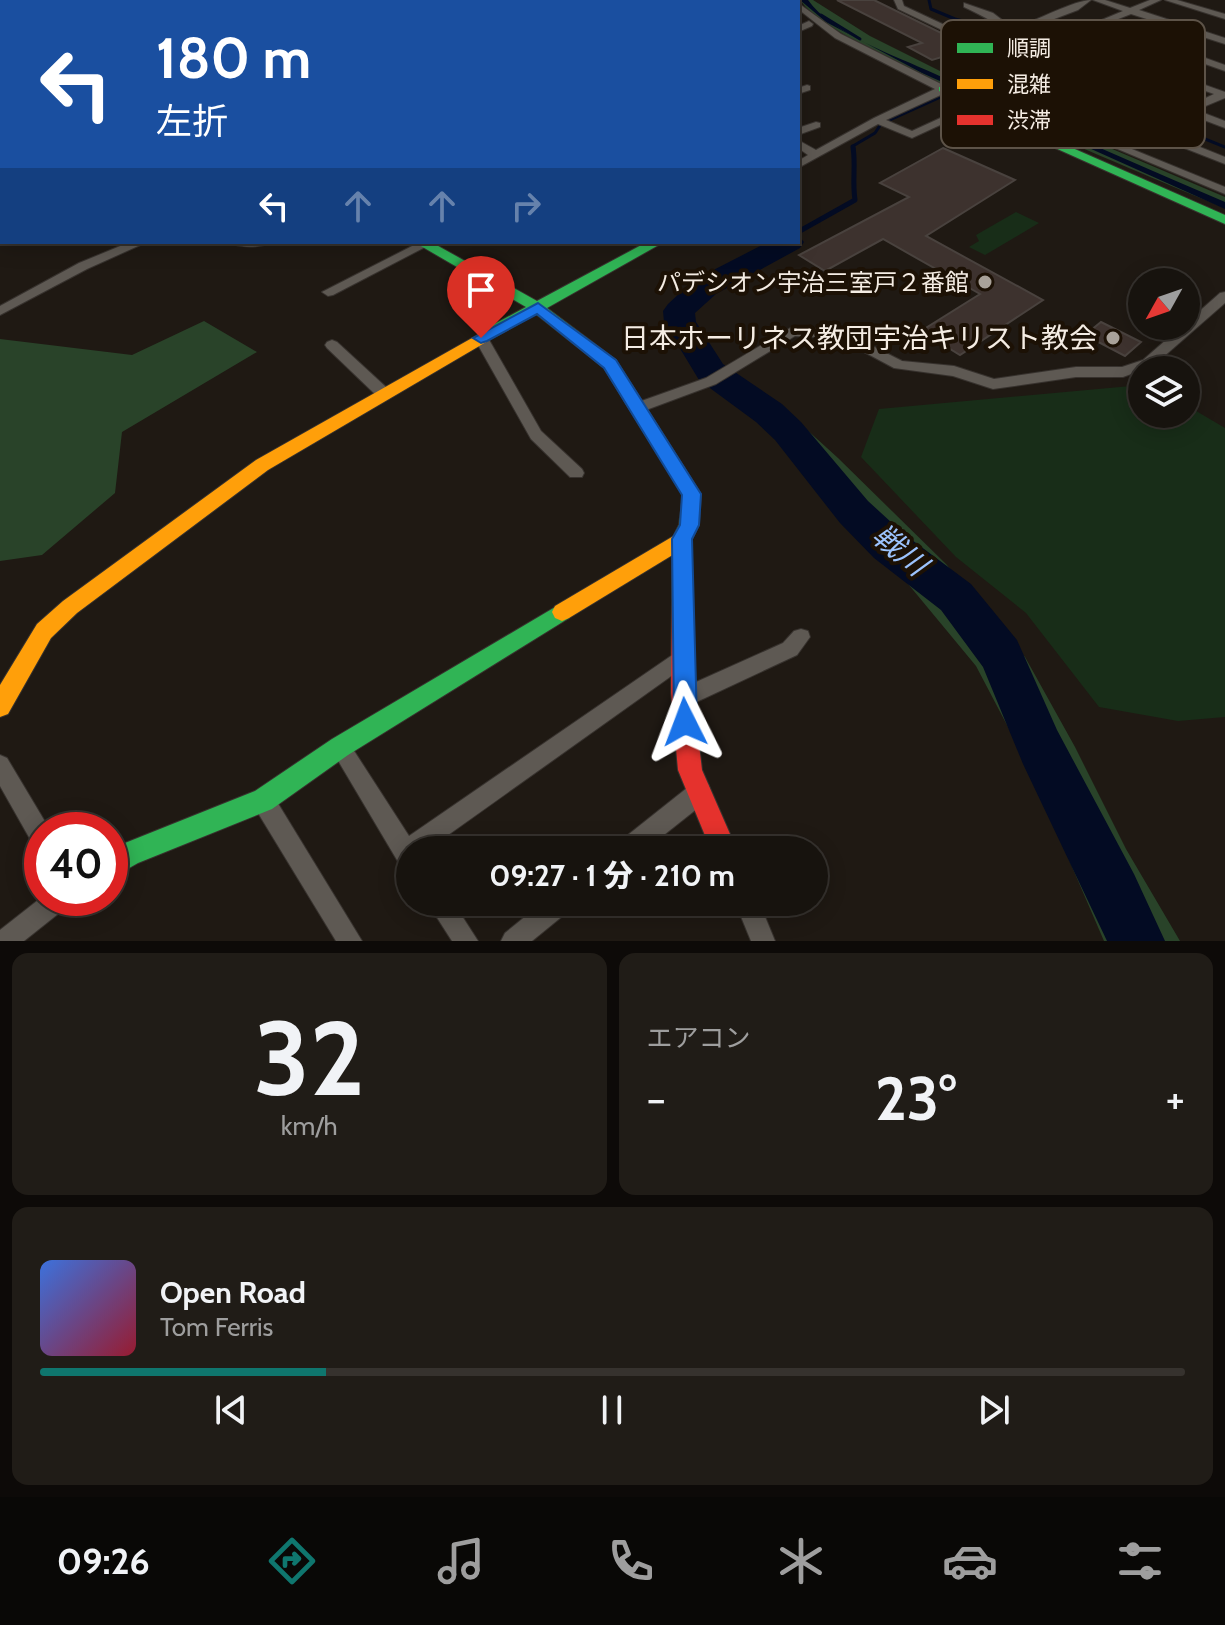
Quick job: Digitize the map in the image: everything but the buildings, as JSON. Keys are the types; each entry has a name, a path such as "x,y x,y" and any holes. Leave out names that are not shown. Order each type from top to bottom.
{"street":[{"path":"898,0 901,7 941,26"},
{"path":"1044,20 1087,0"},
{"path":"1097,0 1159,20"},
{"path":"1110,20 1157,0"},
{"path":"1169,0 1225,17"},
{"path":"800,5 827,29"},
{"path":"967,5 997,20"},
{"path":"1203,11 1214,5"},
{"path":"800,19 827,29 941,86"},
{"path":"800,28 809,24"},
{"path":"1205,35 1225,41"},
{"path":"1205,61 1225,68"},
{"path":"1205,88 1224,95"},
{"path":"800,164 941,90"},
{"path":"1205,104 1224,95"},
{"path":"1205,117 1225,125"},
{"path":"882,122 912,135 941,121"},
{"path":"800,131 816,125"},
{"path":"800,144 816,155"},
{"path":"1066,148 1225,220"},
{"path":"1120,148 1225,191"},
{"path":"1192,148 1225,161"},
{"path":"0,311 83,266 136,244"},
{"path":"328,292 421,244"},
{"path":"425,244 538,308 610,364 692,494 689,525 682,539 683,698 690,770 718,836"},
{"path":"0,706 44,631 70,607 262,465 382,392 653,244"},
{"path":"638,408 717,378 792,331 841,334 899,365 954,371 993,384 1076,372 1123,372 1148,363 1225,296"},
{"path":"481,338 536,435 576,473"},
{"path":"332,345 382,392"},
{"path":"128,855 263,800 340,747 682,539"},
{"path":"683,698 790,649 801,637"},
{"path":"436,836 684,656"},
{"path":"340,747 396,837"},
{"path":"0,765 27,812"},
{"path":"645,836 700,792"},
{"path":"263,800 350,941"},
{"path":"5,941 37,916"},
{"path":"449,916 466,941"},
{"path":"513,941 544,916"},
{"path":"752,916 760,939"}],"green space":[{"path":"801,0 813,0 870,36 941,72 941,84 865,46 821,20"},
{"path":"1082,148 1110,148 1225,197 1225,208"},
{"path":"1016,212 1039,223 985,255 969,247 979,241 976,235"},
{"path":"204,321 257,352 122,432 115,493 42,555 0,561 0,339 132,355"},
{"path":"1128,386 1128,428 1200,428 1200,413 1225,428 1225,717 1178,721 1099,707 1026,613 956,557 861,457 879,409"},
{"path":"773,421 805,428 838,458 946,564 1025,657 1126,849 1180,941 1104,941 1029,767 976,666 899,573 807,478 773,436"}],"water":[{"path":"800,0 808,0 846,33 826,22"},
{"path":"858,39 941,77 941,82"},
{"path":"1089,148 1100,148 1225,202 1225,209"}],"waterway":[{"path":"929,0 931,9 959,20"},
{"path":"821,15 860,39"},
{"path":"854,149 853,146 875,133 881,124 941,97"},
{"path":"1205,139 1225,147"},
{"path":"800,231 855,200 853,147"},
{"name":"戦川","path":"786,244 705,287 679,311 680,322 711,372 769,413 788,431 854,512 889,546 956,597 1001,655 1040,747 1115,893 1136,941"}],"traffic: fast":[{"path":"1064,148 1225,220"},
{"path":"425,244 538,308 610,364 692,494 689,525 682,539 682,601"},
{"path":"488,334 653,244"},
{"path":"128,855 263,800 340,747 562,612"}],"traffic: slow":[{"path":"0,706 44,631 70,607 262,465 488,334"},
{"path":"562,612 682,539"}],"traffic: jam":[{"path":"682,601 682,693 690,770 718,836"}],"place":[{"name":"パデシオン宇治三室戸２番館","path":"985,282"},
{"name":"日本ホーリネス教団宇治キリスト教会","path":"1113,338"}],"route":[{"path":"481,338 538,308 578,337 610,364 692,494 692,512 682,539 682,693 685,722"}]}
